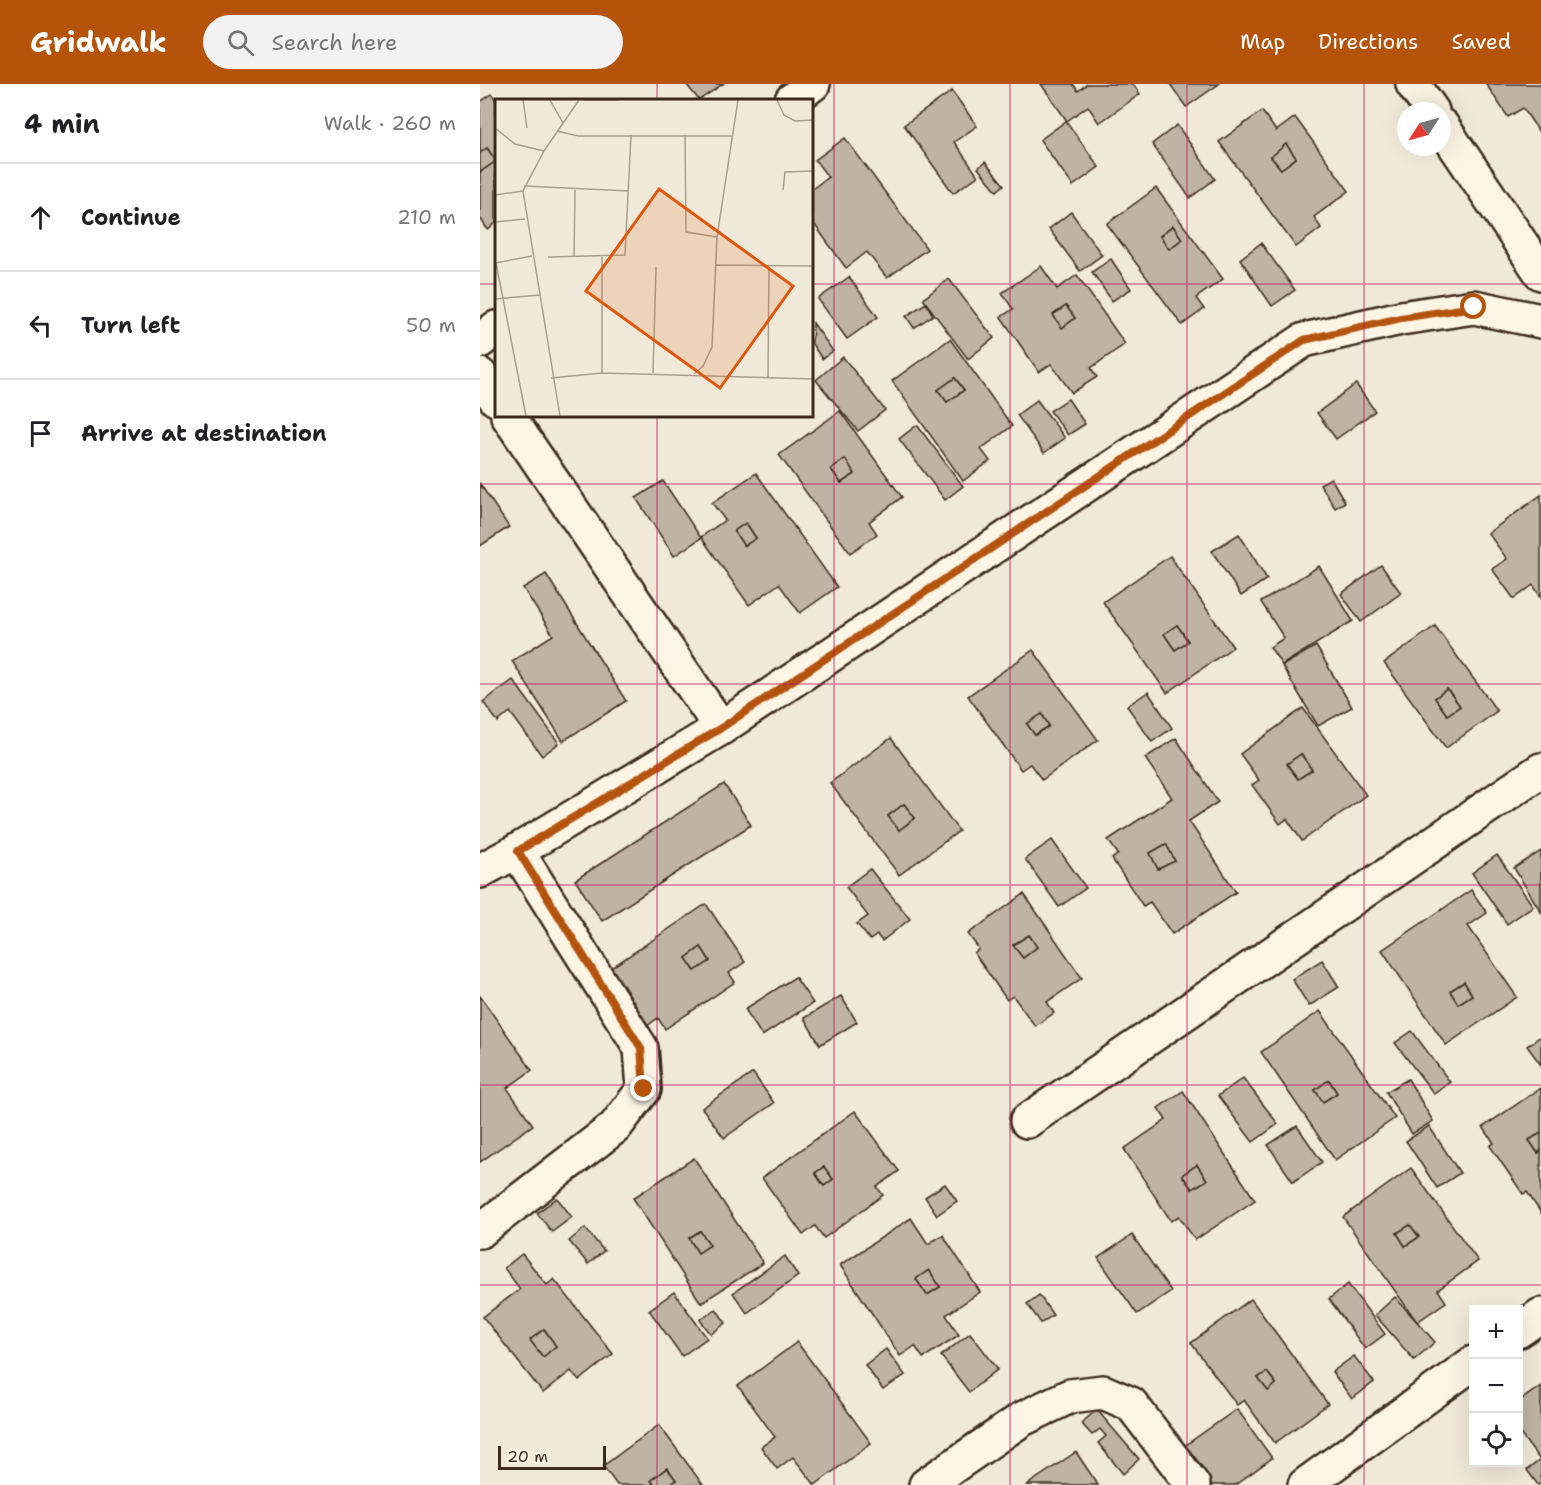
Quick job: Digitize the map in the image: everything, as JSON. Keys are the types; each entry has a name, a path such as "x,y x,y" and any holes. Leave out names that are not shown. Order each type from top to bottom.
{"street":[{"path":"793,99 813,84"},
{"path":"1413,84 1426,102"},
{"path":"1451,139 1541,273"},
{"path":"480,871 518,851 721,728 1304,340 1401,318 1474,307 1541,321"},
{"path":"480,341 495,329"},
{"path":"480,375 495,398"},
{"path":"509,417 721,728"},
{"path":"1027,1121 1541,770"},
{"path":"480,1231 615,1127 644,1089 641,1048 518,851"},
{"path":"1523,1328 1541,1315"},
{"path":"1305,1485 1469,1366"},
{"path":"927,1485 1022,1419 1070,1396 1103,1392 1131,1404 1193,1485"}],"building":[{"path":"686,84 723,84 700,99"},
{"path":"1041,84 1073,84 1078,91 1087,84 1133,84 1140,94 1099,123 1088,106 1067,121"},
{"path":"1170,84 1219,84 1186,107"},
{"path":"1486,84 1541,84 1541,135 1523,108 1508,117"},
{"path":"952,91 977,126 954,142 978,176 953,193 904,125"},
{"path":"492,94 495,99 495,160 487,148 480,153 480,102"},
{"path":"1262,111 1276,131 1295,117 1349,191 1314,217 1321,228 1296,247 1219,142","holes":["1286,144 1296,158 1281,169 1271,157"]},
{"path":"1066,121 1099,167 1073,186 1040,140"},
{"path":"1177,125 1215,179 1190,198 1152,144"},
{"path":"845,138 927,249 887,278 867,252 846,268 813,222 813,188 828,177 815,160"},
{"path":"1286,144 1296,158 1281,169 1271,157"},
{"path":"487,148 495,162 480,172 480,153"},
{"path":"495,162 495,224 488,230 480,218 480,172"},
{"path":"985,162 1004,185 997,191 978,168"},
{"path":"1156,188 1223,279 1196,298 1204,309 1182,325 1107,224","holes":["1173,226 1182,239 1169,249 1160,236"]},
{"path":"1071,212 1102,255 1080,271 1049,229"},
{"path":"1173,226 1182,239 1169,249 1160,236"},
{"path":"1261,243 1295,290 1272,306 1240,259"},
{"path":"1111,259 1131,289 1112,301 1092,272"},
{"path":"1041,266 1057,289 1077,275 1125,344 1091,368 1097,377 1072,393 1051,364 1039,372 1001,317 1013,309 1002,293","holes":["1066,306 1075,318 1062,328 1053,315"]},
{"path":"849,277 878,317 847,339 818,299"},
{"path":"949,279 994,338 968,359 923,299"},
{"path":"926,303 933,315 914,328 906,316"},
{"path":"1066,306 1075,318 1062,328 1053,315"},
{"path":"813,323 833,351 822,359 813,346"},
{"path":"950,339 1012,426 981,449 990,461 963,481 892,381","holes":["955,378 964,390 947,402 938,390"]},
{"path":"843,357 885,410 858,431 816,380"},
{"path":"955,378 964,390 947,402 938,390"},
{"path":"1356,384 1375,411 1336,439 1317,413"},
{"path":"1068,399 1085,424 1068,435 1050,411"},
{"path":"1037,400 1065,438 1044,453 1017,415"},
{"path":"840,411 902,497 869,522 877,534 850,553 779,455","holes":["845,459 855,474 841,483 831,469"]},
{"path":"917,425 963,486 945,500 899,439"},
{"path":"845,459 855,474 841,483 831,469"},
{"path":"756,473 837,587 800,613 779,584 749,605 701,537 725,520 712,503","holes":["746,523 756,538 744,546 734,531"]},
{"path":"1331,478 1345,502 1335,508 1320,484"},
{"path":"663,481 701,538 674,556 636,498"},
{"path":"480,484 509,527 480,546"},
{"path":"1541,495 1541,597 1533,585 1514,599 1492,569 1507,559 1488,533"},
{"path":"746,523 756,538 744,546 734,531"},
{"path":"1239,534 1267,579 1241,596 1212,551"},
{"path":"1170,556 1233,647 1167,693 1103,602","holes":["1177,625 1188,641 1175,650 1164,634"]},
{"path":"1381,565 1401,593 1361,622 1341,594"},
{"path":"1319,566 1353,621 1282,665 1270,647 1284,638 1261,602"},
{"path":"546,574 626,701 563,741 512,661 553,635 523,588"},
{"path":"1177,625 1188,641 1175,650 1164,634"},
{"path":"1435,626 1497,711 1446,748 1384,663","holes":["1447,689 1460,706 1447,715 1435,698"]},
{"path":"1316,646 1352,707 1318,726 1282,666"},
{"path":"1033,650 1098,740 1042,780 1030,764 1021,770 968,696","holes":["1042,714 1049,726 1035,735 1027,724"]},
{"path":"513,680 559,743 542,756 510,712 498,722 483,702"},
{"path":"1447,689 1460,706 1447,715 1435,698"},
{"path":"1148,692 1172,728 1152,742 1127,706"},
{"path":"1303,708 1366,795 1302,841 1287,819 1280,824 1252,785 1259,780 1240,754","holes":["1301,754 1312,770 1298,779 1287,764"]},
{"path":"1042,714 1049,726 1035,735 1027,724"},
{"path":"891,738 959,831 899,875 830,783","holes":["904,804 915,818 899,830 888,816"]},
{"path":"1176,738 1218,802 1189,821 1236,892 1172,934 1150,902 1143,906 1112,859 1118,854 1108,840 1172,798 1145,758","holes":["1166,844 1175,861 1158,869 1150,853"]},
{"path":"1301,754 1312,770 1298,779 1287,764"},
{"path":"724,784 751,825 602,921 575,880"},
{"path":"904,804 915,818 899,830 888,816"},
{"path":"1052,840 1086,888 1059,907 1025,859"},
{"path":"1166,844 1175,861 1158,869 1150,853"},
{"path":"1541,851 1541,912 1514,868"},
{"path":"1497,855 1533,906 1507,924 1472,873"},
{"path":"870,869 910,919 882,941 877,935 870,940 857,924 868,916 846,887"},
{"path":"1471,890 1487,913 1468,926 1517,997 1446,1045 1382,950","holes":["1464,982 1472,995 1458,1004 1450,991"]},
{"path":"1024,894 1082,978 1047,1002 1054,1013 1035,1026 1013,996 1007,1000 974,953 979,949 968,934","holes":["1029,935 1037,947 1023,958 1013,945"]},
{"path":"706,904 745,962 729,973 735,982 665,1029 658,1018 643,1029 605,972","holes":["701,947 710,961 695,971 686,958"]},
{"path":"1029,935 1037,947 1023,958 1013,945"},
{"path":"701,947 710,961 695,971 686,958"},
{"path":"1322,960 1339,987 1309,1006 1292,979"},
{"path":"795,977 813,1003 762,1036 745,1009"},
{"path":"1464,982 1472,995 1458,1004 1450,991"},
{"path":"480,996 532,1070 507,1088 533,1125 480,1162"},
{"path":"841,996 857,1022 820,1045 804,1018"},
{"path":"1320,1011 1395,1118 1335,1160 1261,1052","holes":["1329,1080 1337,1093 1323,1102 1315,1090"]},
{"path":"1412,1031 1450,1082 1434,1094 1395,1043"},
{"path":"1541,1036 1541,1065 1527,1046"},
{"path":"753,1073 774,1103 724,1138 702,1108"},
{"path":"1243,1078 1278,1124 1253,1142 1218,1096"},
{"path":"1408,1079 1433,1121 1412,1134 1386,1092"},
{"path":"1329,1080 1337,1093 1323,1102 1315,1090"},
{"path":"1541,1088 1541,1133 1529,1140 1538,1153 1541,1150 1541,1213 1527,1192 1523,1194 1490,1146 1494,1143 1483,1127"},
{"path":"1183,1091 1255,1200 1195,1240 1179,1216 1171,1221 1124,1149 1166,1120 1158,1108","holes":["1197,1165 1207,1180 1192,1189 1182,1175"]},
{"path":"855,1111 899,1171 877,1187 883,1195 824,1238 815,1226 803,1235 762,1178","holes":["824,1167 833,1179 824,1186 815,1173"]},
{"path":"1297,1126 1322,1162 1293,1182 1268,1145"},
{"path":"1429,1126 1460,1173 1437,1188 1406,1141"},
{"path":"1541,1133 1541,1150 1538,1153 1529,1140"},
{"path":"694,1158 763,1263 701,1303 633,1198","holes":["700,1231 710,1245 698,1253 689,1238"]},
{"path":"1197,1165 1207,1180 1192,1189 1182,1175"},
{"path":"824,1167 833,1179 824,1186 815,1173"},
{"path":"1411,1168 1478,1261 1438,1290 1446,1302 1417,1322 1343,1217","holes":["1410,1225 1419,1237 1405,1246 1397,1233"]},
{"path":"945,1184 957,1201 937,1215 925,1197"},
{"path":"557,1198 572,1217 552,1232 537,1213"},
{"path":"911,1218 928,1244 943,1235 980,1292 946,1315 959,1335 923,1358 915,1346 900,1356 840,1265","holes":["929,1270 940,1287 927,1295 916,1279"]},
{"path":"1410,1225 1419,1237 1405,1246 1397,1233"},
{"path":"585,1228 604,1251 588,1264 569,1241"},
{"path":"700,1231 710,1245 698,1253 689,1238"},
{"path":"1132,1235 1171,1291 1137,1314 1098,1258"},
{"path":"522,1254 547,1285 554,1279 613,1354 579,1381 571,1371 543,1393 483,1317 520,1289 504,1268","holes":["544,1329 556,1346 543,1357 530,1340"]},
{"path":"785,1256 798,1276 747,1313 733,1293"},
{"path":"929,1270 940,1287 927,1295 916,1279"},
{"path":"1348,1284 1385,1334 1365,1349 1329,1299"},
{"path":"674,1292 707,1338 682,1356 649,1310"},
{"path":"1039,1295 1053,1315 1041,1323 1027,1304"},
{"path":"1395,1297 1435,1342 1414,1360 1375,1315"},
{"path":"1251,1299 1328,1404 1275,1443 1244,1400 1237,1405 1191,1343","holes":["1267,1372 1276,1384 1268,1391 1258,1378"]},
{"path":"716,1309 726,1323 711,1334 700,1320"},
{"path":"544,1329 556,1346 543,1357 530,1340"},
{"path":"970,1333 998,1369 969,1392 941,1356"},
{"path":"797,1342 871,1443 815,1485 793,1457 777,1469 761,1447 775,1437 738,1386"},
{"path":"886,1349 905,1375 883,1390 865,1365"},
{"path":"1354,1356 1374,1382 1352,1399 1332,1372"},
{"path":"1267,1372 1276,1384 1268,1391 1258,1378"},
{"path":"1541,1386 1541,1483 1538,1485 1527,1470 1540,1460 1523,1438 1523,1399"},
{"path":"1237,1409 1272,1458 1235,1485 1206,1485 1180,1449"},
{"path":"1097,1410 1139,1459 1123,1474 1098,1443 1106,1436 1100,1429 1092,1435 1081,1423"},
{"path":"659,1425 703,1485 668,1485 676,1480 667,1468 651,1480 654,1485 617,1485 603,1466"},
{"path":"1076,1452 1098,1485 1027,1485"},
{"path":"667,1468 676,1480 668,1485 654,1485 651,1480"}],"route":[{"path":"644,1089 641,1048 518,851 721,728 1304,340 1401,318 1474,307"}]}
